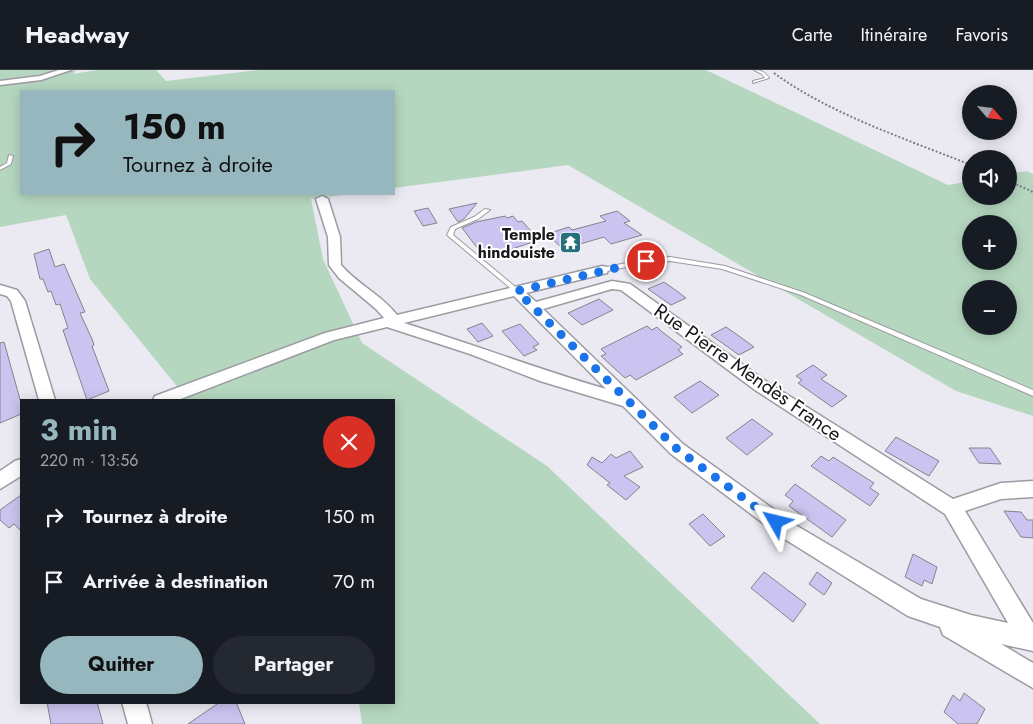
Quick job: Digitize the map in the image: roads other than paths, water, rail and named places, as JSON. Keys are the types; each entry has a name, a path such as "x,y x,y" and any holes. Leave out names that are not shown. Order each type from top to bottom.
{"street":[{"path":"0,83 41,78 67,70"},
{"path":"322,199 325,212 334,232 336,247 332,258 337,268 386,308 390,321"},
{"path":"164,399 330,336 602,270"},
{"name":"Rue Pierre Mendès France","path":"533,307 612,285 625,287 761,386 952,508"},
{"path":"0,289 12,293 18,300 47,399"},
{"path":"517,291 677,449 790,532 916,608 972,638 1033,676"},
{"path":"390,321 546,377 629,402"},
{"path":"0,481 20,467"},
{"path":"1032,640 952,508 991,492 1012,488 1033,489"},
{"path":"916,608 971,626 1032,640"},
{"path":"135,704 140,724"}],"lane":[{"path":"754,82 767,78 763,73 756,70"},
{"path":"0,168 9,164 11,156"},
{"path":"487,210 476,218 453,228 450,235 517,291"},
{"path":"602,270 646,261 670,259 723,267 803,294 1033,393"}],"place":[{"name":"Temple hindouiste","path":"571,243"}]}
